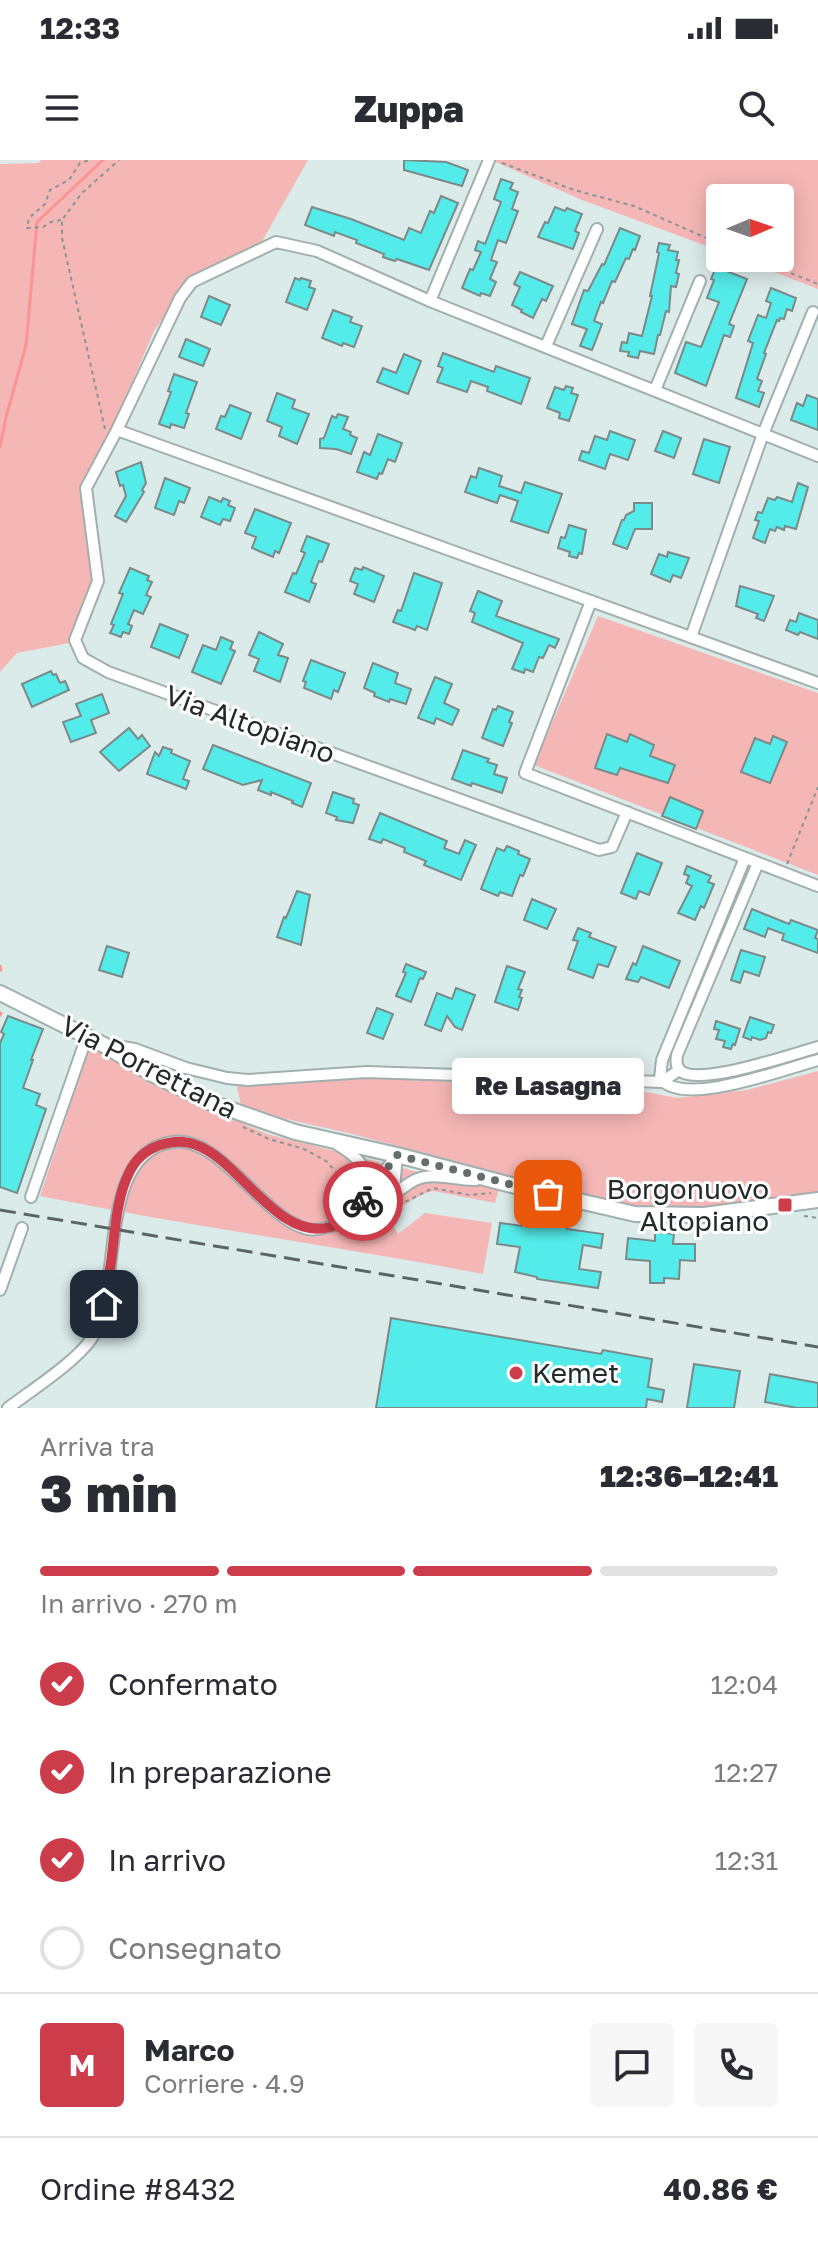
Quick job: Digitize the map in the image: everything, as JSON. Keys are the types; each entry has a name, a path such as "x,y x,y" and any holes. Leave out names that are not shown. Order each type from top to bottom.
{"main road":[{"name":"Via Porrettana","path":"0,993 209,1102 295,1132 635,1214 704,1215 818,1200"}],"street":[{"path":"430,301 495,161"},
{"path":"546,346 597,229"},
{"name":"Via Altopiano","path":"627,812 612,847 599,850 108,672 83,658 75,640 98,581 86,488 180,298 192,282 276,242 317,251 430,301 818,456"},
{"path":"655,390 700,281"},
{"path":"691,637 763,434 813,312"},
{"path":"117,430 818,683"},
{"path":"591,601 525,773 818,886"},
{"path":"662,1082 659,1069 662,1060 745,858"},
{"path":"679,1070 677,1055 758,863"},
{"path":"31,1197 87,1036"},
{"path":"104,1045 135,1049 186,1068 248,1080 366,1072 662,1082 680,1090 753,1080 818,1060"},
{"path":"679,1070 700,1075 730,1071 818,1047"},
{"path":"662,1082 679,1070"},
{"path":"326,1138 359,1159 365,1167 368,1181 366,1196"},
{"path":"8,1408 70,1360 96,1330 104,1304 117,1218 128,1174 143,1154 156,1146 173,1142 198,1145 214,1155 276,1211 309,1230 334,1226 426,1176 491,1179"},
{"path":"348,1219 397,1155"},
{"path":"389,1197 394,1188 397,1155"},
{"path":"0,1290 22,1228"}],"path":[{"path":"62,220 43,227 27,228 29,218 45,204 50,190 69,180 80,163 90,160"},
{"path":"109,446 62,238 62,220 82,193 119,160"},
{"path":"495,161 574,190 634,206 706,238"},
{"path":"788,272 818,284"},
{"path":"784,873 818,787"}],"shaded area":[{"path":"41,160 308,160 260,245 188,282 154,331 84,495 97,572 69,643 17,653 0,672 0,164 39,163"},
{"path":"491,160 818,160 818,289 774,272 794,272 794,184 706,184 706,246 582,200"},
{"path":"598,616 818,693 818,875 534,765"},
{"path":"90,1046 196,1103 267,1134 436,1179 499,1189 495,1203 433,1191 387,1215 398,1234 425,1213 492,1223 483,1274 40,1196"},
{"path":"818,1071 818,1200 688,1217 625,1206 348,1133 242,1109 236,1083 309,1076 625,1088 677,1098 747,1090"}],"building":[{"path":"404,160 446,162 468,170 462,186 404,170"},
{"path":"501,179 513,183 510,189 518,192 512,209 518,211 506,243 498,240 491,260 497,262 490,279 496,282 490,296 481,293 480,296 462,288 481,252 475,250 478,241 485,244 501,202 494,199"},
{"path":"441,196 458,203 429,270 383,257 384,254 335,232 334,236 305,225 312,207 404,240 409,228 421,233 430,211 434,213"},
{"path":"555,207 582,214 575,231 579,233 573,249 538,237"},
{"path":"620,228 640,236 635,250 629,259 626,258 601,302 594,321 602,324 592,350 580,346 587,329 572,324 584,290 588,291 604,265"},
{"path":"659,243 670,245 668,250 678,252 676,287 671,286 669,312 666,311 654,354 640,351 638,358 628,356 629,352 620,351 622,342 627,343 629,333 642,336 652,296"},
{"path":"520,272 553,286 546,301 542,299 533,318 512,305 520,287 514,284"},
{"path":"714,272 729,272 747,279 729,324 734,326 730,337 724,335 706,386 675,373 686,342 701,347 719,302 707,298 714,280 711,279"},
{"path":"295,278 311,281 309,287 315,289 307,310 286,302"},
{"path":"771,288 796,298 792,311 787,309 784,319 777,320 764,353 757,379 762,381 758,391 764,393 759,407 736,398 753,343 748,341 758,315 766,318 771,303 766,301"},
{"path":"209,296 230,305 221,325 201,317"},
{"path":"333,310 352,317 350,322 362,326 354,347 322,338"},
{"path":"186,339 210,349 203,366 179,357"},
{"path":"443,353 494,372 496,366 530,378 521,404 471,381 467,392 437,382 443,368 438,366"},
{"path":"404,354 421,361 408,394 377,382 383,368 396,373"},
{"path":"174,374 197,382 184,428 159,424"},
{"path":"566,386 573,388 571,393 578,395 569,421 559,418 560,413 547,408 555,387 564,390"},
{"path":"277,393 295,400 292,408 309,414 297,444 279,436 282,427 267,421"},
{"path":"807,395 818,399 818,430 791,420 797,403 803,406"},
{"path":"230,405 251,413 241,439 216,429"},
{"path":"338,414 348,417 343,429 357,438 351,454 320,448 320,439 324,438 332,416 336,418"},
{"path":"610,431 635,440 628,460 610,454 605,469 579,460 582,451 589,453 595,436 607,440"},
{"path":"663,431 681,438 674,458 655,451"},
{"path":"378,434 402,443 395,462 388,459 377,479 357,472 364,452 370,455"},
{"path":"704,439 730,447 719,483 693,474"},
{"path":"141,462 146,483 144,492 126,522 115,516 126,496 116,472"},
{"path":"479,468 502,476 499,486 521,493 525,482 562,494 548,533 511,521 518,501 500,495 497,503 465,492 471,476 476,478"},
{"path":"165,478 190,488 184,503 179,501 174,515 155,508"},
{"path":"798,483 808,487 796,529 785,526 784,530 777,527 775,531 770,529 765,543 753,538 759,521 755,520 758,512 762,513 768,498 775,500 777,497 792,502"},
{"path":"209,497 221,502 223,498 230,501 228,505 235,508 230,521 223,519 220,525 201,517"},
{"path":"634,503 652,503 652,529 635,529 627,549 613,544 622,520 634,511"},
{"path":"255,509 291,523 279,553 275,551 273,557 252,548 256,537 245,533"},
{"path":"569,525 586,530 582,554 579,553 577,558 558,548"},
{"path":"307,536 329,544 311,582 316,584 309,602 285,592 305,553 301,551"},
{"path":"668,552 689,558 681,578 673,575 670,582 651,574 659,554 667,557"},
{"path":"363,567 384,576 374,602 354,594 358,584 350,581 355,568 362,570"},
{"path":"130,568 149,576 147,580 152,582 146,595 151,597 143,614 134,610 128,624 132,626 129,634 123,632 121,637 110,633 114,625 111,624"},
{"path":"414,573 442,583 427,630 417,626 415,630 393,622 398,610 401,611"},
{"path":"740,586 774,596 764,621 756,618 758,614 736,606"},
{"path":"478,591 502,601 496,616 559,639 555,648 549,645 543,658 539,657 533,672 512,669 523,643 472,622 475,613 470,611"},
{"path":"799,613 818,620 818,639 786,630 790,620 796,622"},
{"path":"160,624 188,635 179,658 151,647"},
{"path":"259,632 283,644 278,655 288,658 280,682 254,671 259,659 249,655"},
{"path":"221,637 233,642 230,649 235,651 221,684 192,672 203,645 216,650"},
{"path":"311,660 345,673 338,692 334,690 331,699 304,688 306,682 303,681"},
{"path":"373,663 398,673 395,683 411,689 406,704 390,699 389,702 364,688"},
{"path":"51,671 60,683 65,681 69,690 32,707 22,684"},
{"path":"435,677 452,684 444,703 459,710 452,725 436,718 434,724 418,718"},
{"path":"102,694 109,713 91,720 96,733 71,742 63,722 81,716 76,704"},
{"path":"498,706 513,712 503,746 482,738 493,709 496,710"},
{"path":"129,728 138,739 142,735 150,746 119,771 100,752"},
{"path":"607,734 627,742 630,734 654,745 650,756 675,765 668,783 620,768 617,775 595,768"},
{"path":"773,736 787,742 770,783 741,772 755,738 770,744"},
{"path":"213,745 311,783 302,807 271,792 271,795 258,790 262,780 243,785 203,769"},
{"path":"163,747 190,761 183,779 189,781 186,789 147,774 155,752 159,756"},
{"path":"463,750 497,765 494,774 507,778 502,793 452,779"},
{"path":"333,792 354,799 353,803 359,805 353,823 336,820 337,817 326,813"},
{"path":"670,797 703,811 696,829 662,816"},
{"path":"380,813 447,841 444,848 459,854 465,840 476,845 461,880 424,865 426,861 404,852 405,848 383,839 381,843 369,839"},
{"path":"507,846 530,859 512,896 500,892 498,896 481,889 497,848 504,851"},
{"path":"637,853 662,863 649,895 639,891 636,899 621,893"},
{"path":"687,866 711,876 708,882 714,884 695,920 678,913 692,886 686,883 689,876 684,874"},
{"path":"297,891 310,895 301,945 277,937"},
{"path":"532,899 556,909 547,929 524,920"},
{"path":"752,909 789,924 791,920 818,930 815,938 818,939 818,953 782,940 784,934 768,928 765,937 744,929"},
{"path":"578,928 591,933 589,937 616,947 608,967 598,964 593,978 568,969 578,941 573,940"},
{"path":"107,946 129,953 122,977 99,970"},
{"path":"643,946 680,961 669,988 641,977 638,982 626,979 633,963 636,965"},
{"path":"741,950 765,957 759,976 744,971 740,983 731,980"},
{"path":"406,964 426,972 423,979 420,978 411,1002 396,996 406,973 403,972"},
{"path":"507,966 525,972 518,989 522,990 519,997 522,998 518,1010 495,1002"},
{"path":"456,988 475,995 462,1030 455,1027 447,1016 441,1031 425,1025 437,993 452,999"},
{"path":"377,1008 393,1014 383,1039 367,1033"},
{"path":"8,1016 43,1029 23,1088 40,1094 36,1105 46,1109 17,1193 0,1187 0,1043"},
{"path":"750,1017 774,1025 766,1038 760,1040 752,1037 751,1040 743,1037"},
{"path":"716,1021 740,1029 731,1049 723,1047 725,1041 716,1039 719,1030 714,1029"},
{"path":"525,1211 569,1219 567,1229 603,1234 601,1248 583,1245 579,1269 601,1272 598,1288 537,1279 515,1272 520,1247 497,1244 500,1223 522,1226"},
{"path":"655,1232 674,1234 673,1244 695,1244 695,1261 680,1260 679,1279 664,1278 664,1283 650,1283 650,1261 626,1259 628,1238 655,1241"},
{"name":"Kemet","path":"391,1318 601,1354 603,1350 652,1359 648,1387 664,1390 662,1402 647,1399 646,1408 376,1408"},
{"path":"694,1364 740,1371 734,1408 687,1408"},
{"path":"770,1374 818,1383 818,1408 765,1402"}],"waterway":[{"path":"0,447 26,345 37,222 103,160"},
{"path":"0,966 1,970"}],"railway":[{"path":"0,1210 818,1347"}],"way so far":[{"path":"363,1201 397,1155 548,1194"}],"place":[{"name":"Re Lasagna","path":"548,1194"},
{"name":"Borgonuovo Altopiano","path":"785,1205"},
{"name":"Kemet","path":"516,1373"}],"route":[{"path":"104,1304 117,1218 128,1174 143,1154 156,1146 173,1142 198,1145 214,1155 276,1211 309,1230 334,1226 348,1219 363,1201"}]}
